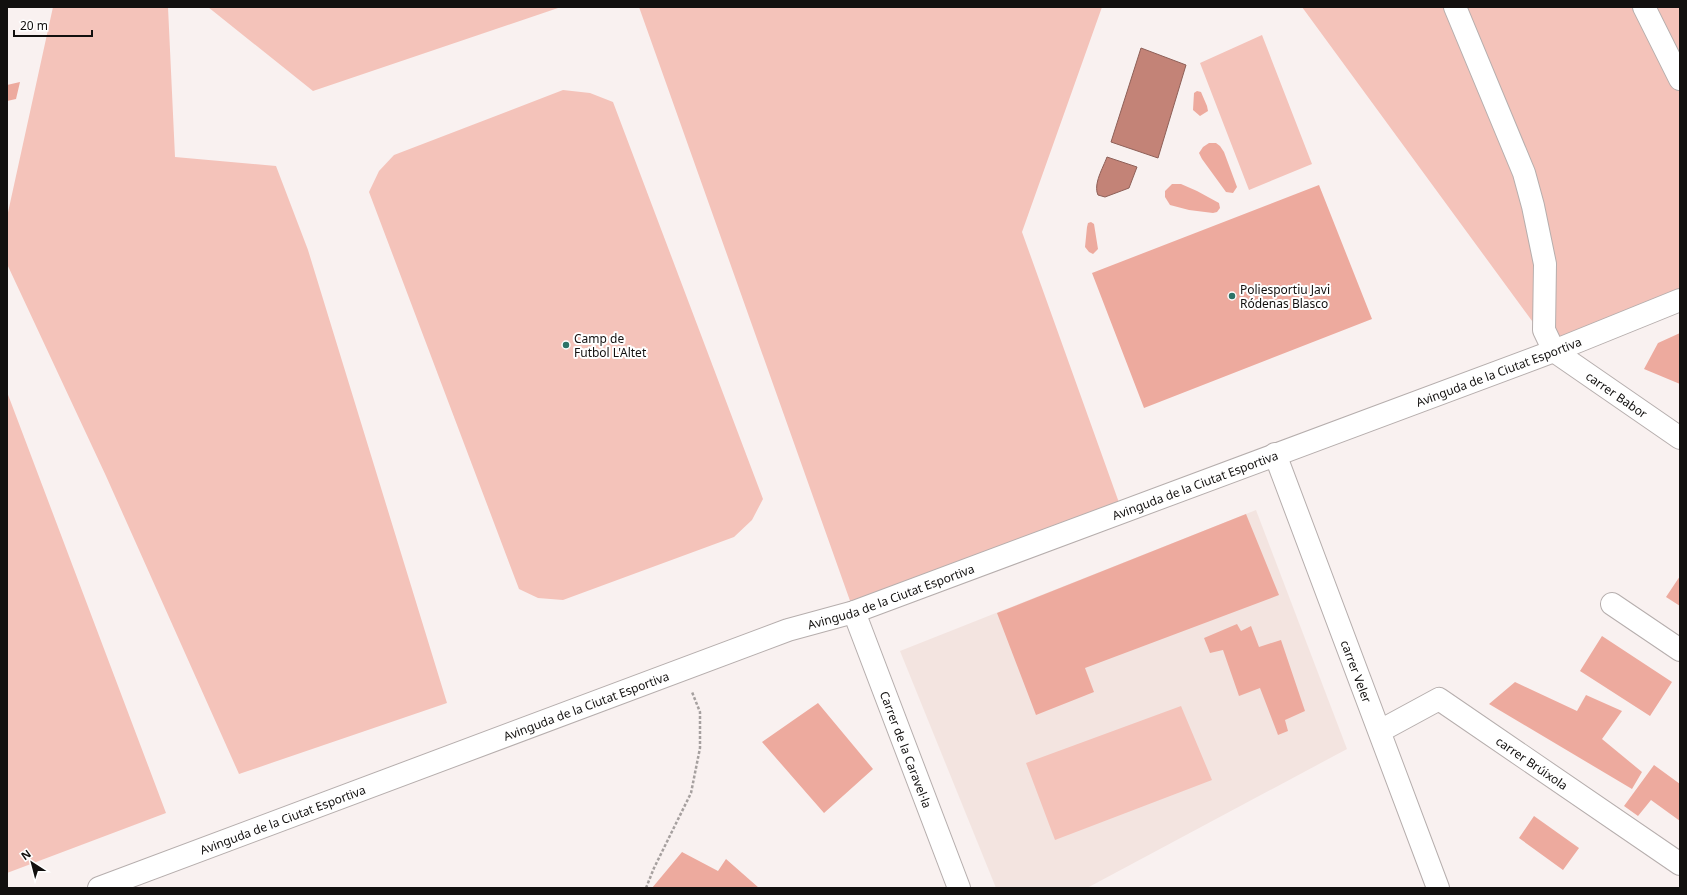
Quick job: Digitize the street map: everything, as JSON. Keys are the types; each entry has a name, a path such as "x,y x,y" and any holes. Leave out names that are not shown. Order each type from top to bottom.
{"street":[{"path":"1455,7 1524,173 1534,206 1545,264 1544,330 1554,350"},
{"path":"1644,7 1680,79"},
{"name":"Avinguda de la Ciutat Esportiva","path":"99,888 788,630 854,612 1554,350 1680,300"},
{"name":"carrer Babor","path":"1554,350 1680,438"},
{"name":"carrer Veler","path":"1275,454 1438,888"},
{"path":"1612,604 1680,650"},
{"name":"Carrer de la Caravel·la","path":"854,612 959,888"},
{"name":"carrer Brúixola","path":"1380,731 1438,699 1680,864"}],"path":[{"path":"646,888 654,868 691,793 700,748 700,712 681,670"}],"shaded area":[{"path":"53,7 168,7 175,157 276,166 308,250 447,703 239,774 106,476 7,264 7,217"},
{"path":"208,7 561,7 313,91"},
{"path":"639,7 1102,7 1022,232 1122,511 854,612"},
{"path":"1302,7 1680,7 1680,299 1554,351"},
{"path":"1262,35 1312,164 1249,190 1200,63"},
{"path":"1141,48 1186,65 1158,158 1111,142"},
{"name":"Camp de Futbol L'Altet","path":"563,90 590,93 613,102 763,499 752,520 734,537 563,600 538,598 519,589 369,192 379,171 394,155"},
{"path":"1107,157 1137,167 1129,188 1105,197 1098,195 1097,186 1099,176"},
{"path":"7,392 166,813 7,873"},
{"path":"1256,510 1347,749 1087,888 996,888 900,651"},
{"path":"1181,706 1212,780 1055,840 1026,763"}],"building":[{"path":"20,82 16,99 7,101 7,85"},
{"path":"1197,91 1201,92 1208,111 1200,116 1193,110 1194,93"},
{"path":"1209,143 1216,143 1224,152 1237,187 1233,193 1226,192 1199,153 1203,147"},
{"path":"1172,184 1181,184 1197,191 1219,203 1220,208 1217,212 1213,213 1189,210 1170,205 1165,197 1165,191"},
{"name":"Poliesportiu Javi Ródenas Blasco","path":"1319,185 1372,319 1144,408 1092,273"},
{"path":"1091,222 1094,224 1098,249 1093,254 1085,247 1087,227 1088,223"},
{"path":"1680,333 1680,384 1644,369 1658,343"},
{"path":"1246,514 1279,595 1085,668 1094,692 1036,715 997,613"},
{"path":"1680,576 1680,606 1666,597"},
{"path":"1237,624 1241,631 1251,626 1259,647 1281,640 1305,711 1285,720 1288,731 1278,735 1260,688 1239,696 1223,650 1210,653 1204,638"},
{"path":"1602,636 1672,682 1650,716 1580,671"},
{"path":"1515,682 1577,711 1586,695 1622,711 1602,739 1642,772 1632,789 1489,704"},
{"path":"818,703 873,769 824,813 762,742"},
{"path":"1654,765 1680,784 1680,821 1651,800 1638,816 1624,806"},
{"path":"1534,816 1579,848 1563,870 1519,838"},
{"path":"682,852 718,871 726,859 759,888 652,888"}],"place":[{"name":"Poliesportiu Javi Ródenas Blasco","path":"1232,296"},
{"name":"Camp de Futbol L'Altet","path":"566,345"}]}
